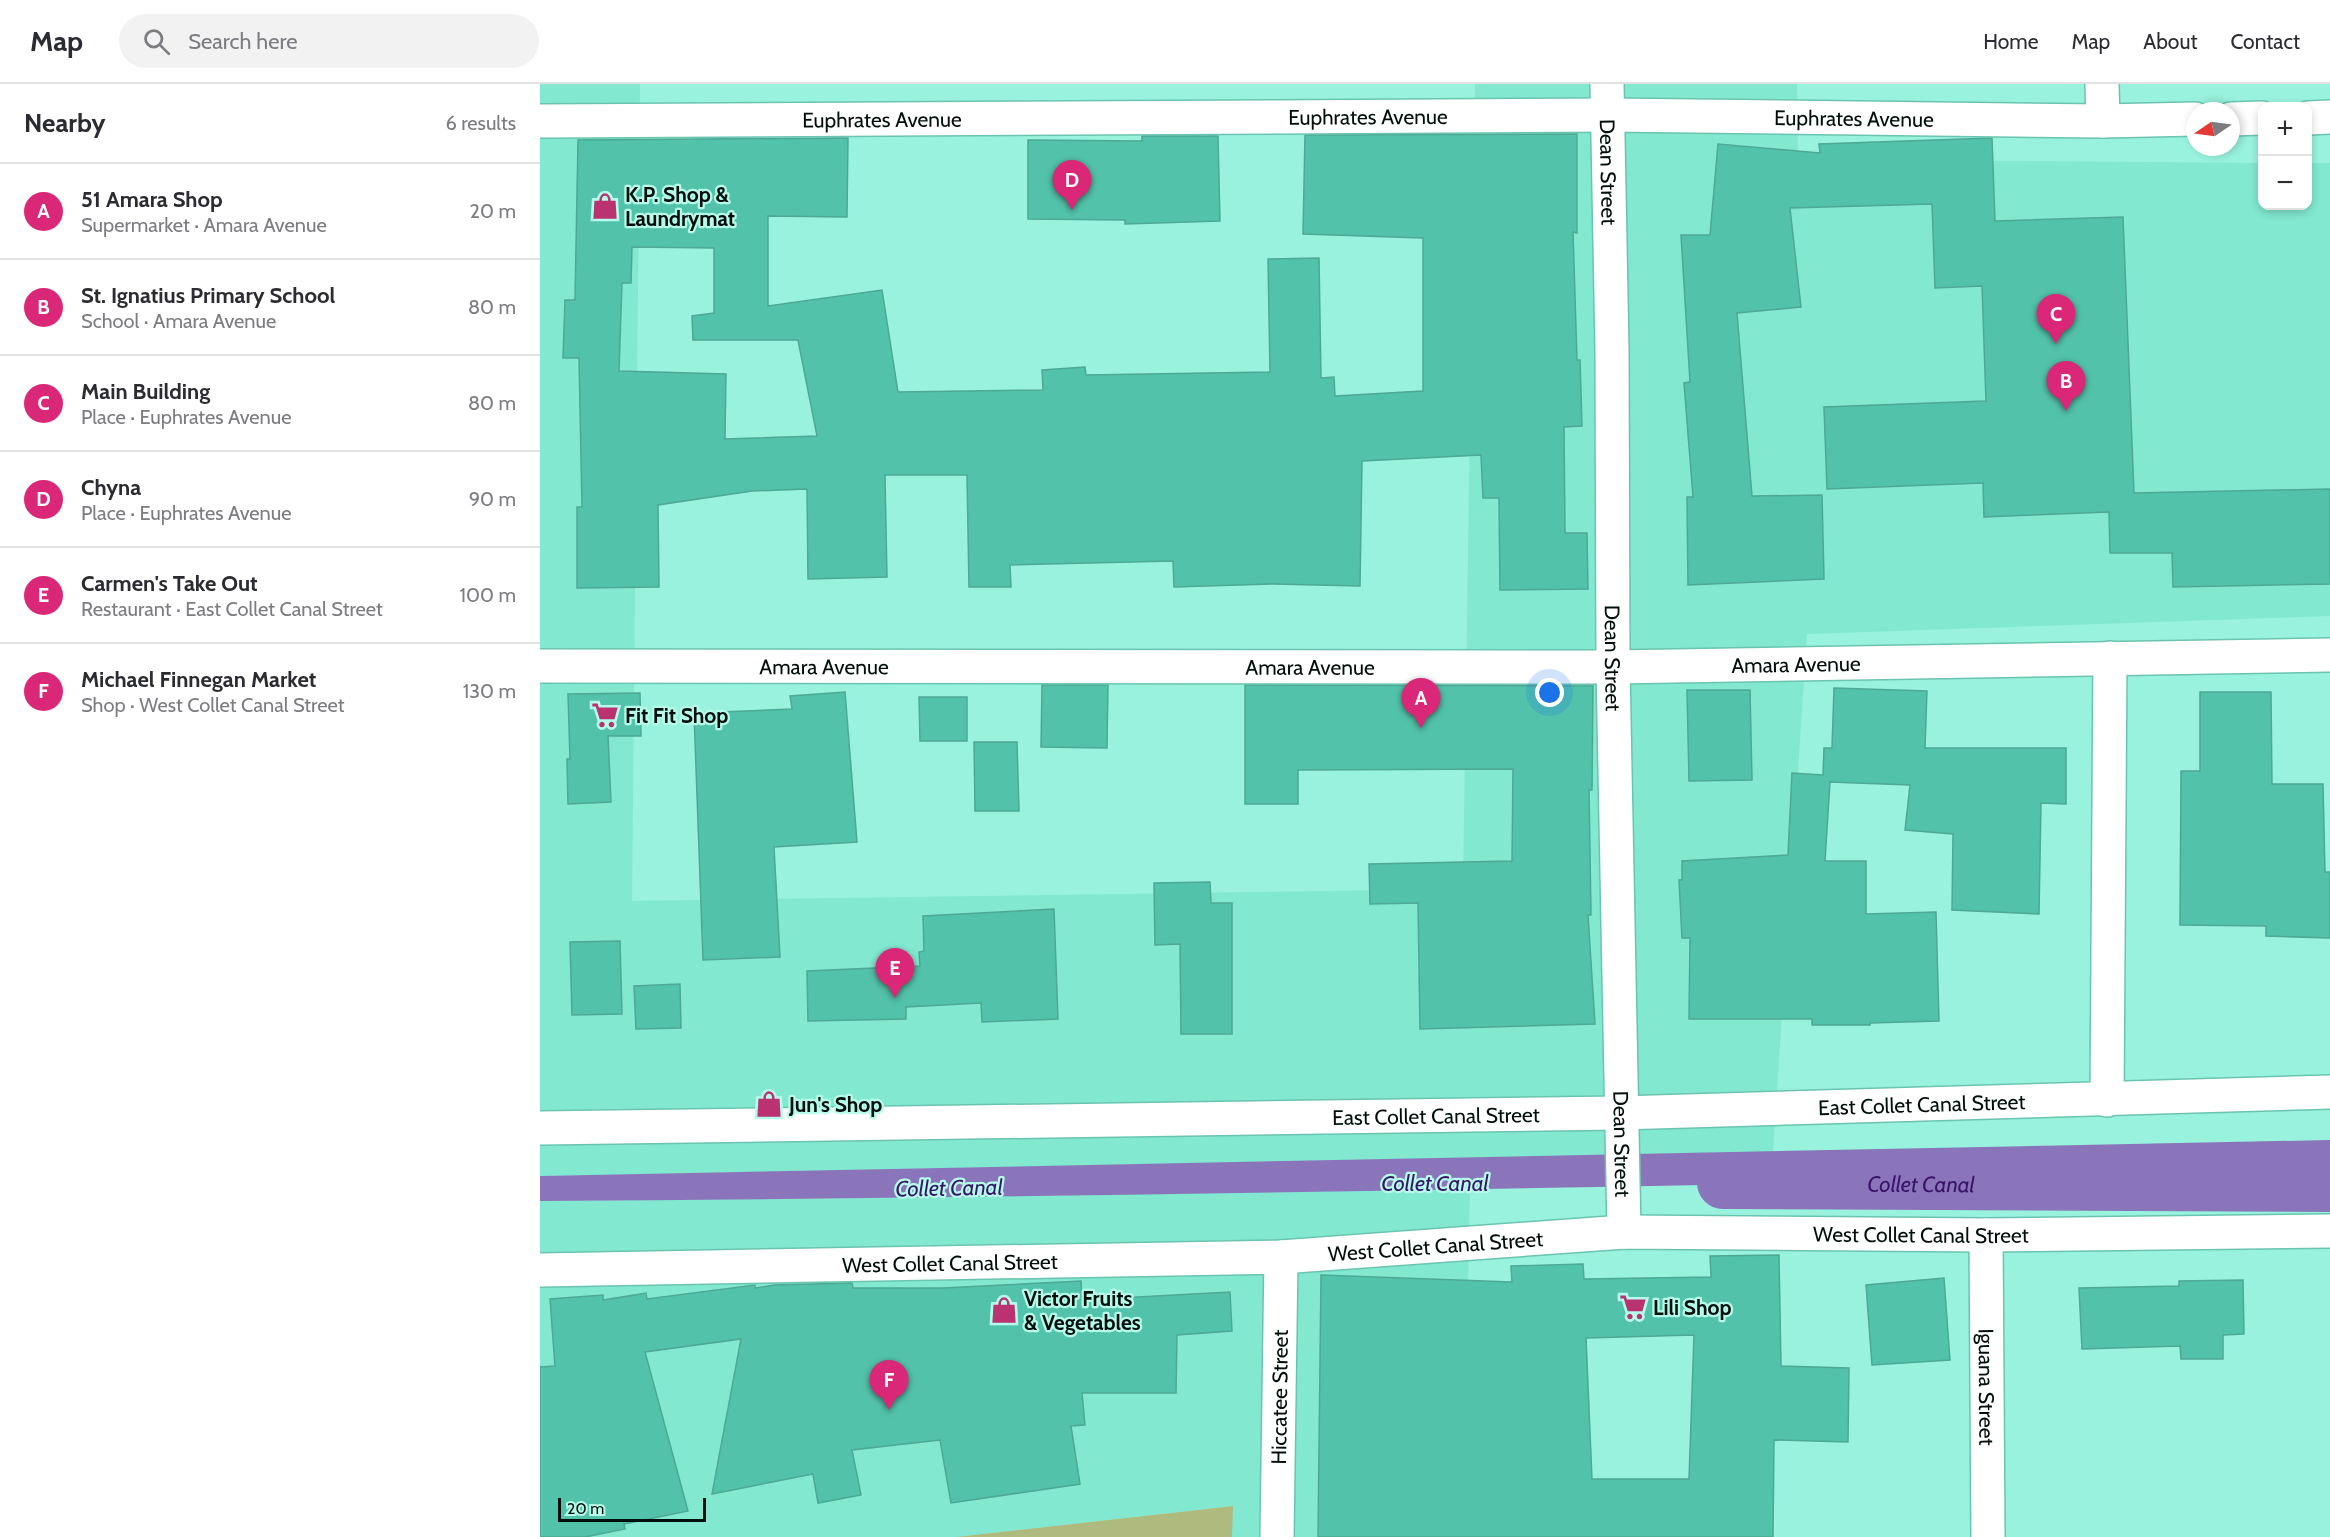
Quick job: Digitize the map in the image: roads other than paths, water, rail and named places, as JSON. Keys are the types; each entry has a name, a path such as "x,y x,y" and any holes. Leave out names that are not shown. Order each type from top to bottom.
{"street":[{"path":"2102,84 2103,121"},
{"name":"Euphrates Avenue","path":"540,121 1607,99 2103,121 2186,119"},
{"name":"Dean Street","path":"1607,99 1612,360 1613,667 1623,1218"},
{"path":"2312,117 2330,117"},
{"path":"2240,119 2258,118"},
{"name":"Amara Avenue","path":"540,666 1613,667 2330,655"},
{"path":"2107,1100 2110,658"},
{"name":"East Collet Canal Street","path":"540,1128 1620,1113 2330,1092"},
{"name":"West Collet Canal Street","path":"540,1270 1281,1257 1623,1218 1986,1235 2330,1231"},
{"name":"Iguana Street","path":"1986,1235 1988,1537"},
{"name":"Hiccatee Street","path":"1277,1537 1281,1257"}],"water":[{"path":"2330,1140 2330,1172 1435,1190 540,1201 540,1176"}],"waterway":[{"name":"Collet Canal","path":"1723,1183 2330,1186"}],"place":[{"name":"K.P. Shop & Laundrymat","path":"605,206"},
{"name":"Chyna","path":"1072,210"},
{"name":"Main Building","path":"2056,344"},
{"name":"St. Ignatius Primary School","path":"2066,411"},
{"name":"Fit Fit Shop","path":"605,715"},
{"name":"51 Amara Shop","path":"1421,728"},
{"name":"Carmen's Take Out","path":"895,998"},
{"name":"Jun's Shop","path":"769,1104"},
{"name":"Lili Shop","path":"1633,1307"},
{"name":"Victor Fruits & Vegetables","path":"1004,1310"},
{"name":"Michael Finnegan Market","path":"889,1410"}]}
